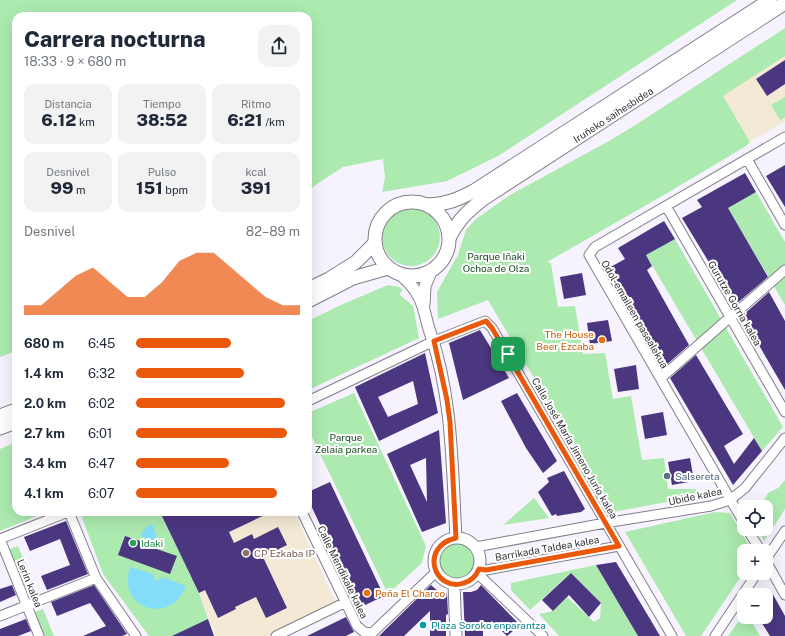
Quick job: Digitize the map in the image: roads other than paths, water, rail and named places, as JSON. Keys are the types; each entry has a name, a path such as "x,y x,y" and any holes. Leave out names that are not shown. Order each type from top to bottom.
{"highway":[{"name":"Iruñeko saihesbidea","path":"428,205 443,204 461,198 474,191 770,0"},
{"name":"Iruñeko saihesbidea","path":"450,236 465,213 483,199 785,3"},
{"path":"406,202 417,202 428,205 439,212 446,223 450,236 446,256 439,265 431,272 422,276 412,277 402,276 388,268 381,261 375,243 375,232 379,221 386,212 395,206 406,202"},
{"path":"312,287 356,262 375,243"},
{"path":"312,299 353,278 388,268"},
{"path":"0,416 12,412"},
{"path":"0,428 12,424"}],"main road":[{"path":"424,310 425,286 431,272"},
{"path":"402,276 413,286 420,298 434,341 447,400 450,422 456,538"},
{"path":"463,538 476,547 480,561 478,571 473,578 461,584 454,584 440,578 436,572 434,556 442,543 448,539 463,538"},
{"path":"454,584 456,636"}],"street":[{"name":"Odol-emaileen pasealekua","path":"730,500 589,255 595,248 785,137"},
{"path":"747,159 785,225"},
{"name":"Gurutze Gorria kalea","path":"666,206 785,412"},
{"name":"Odol-emaileen pasealekua","path":"662,377 785,270"},
{"name":"Calle José María Jimeno Jurío kalea","path":"434,341 486,321 492,328 672,636"},
{"path":"312,399 434,341"},
{"name":"Ubide kalea","path":"605,523 711,506 730,500 745,488 785,438"},
{"path":"730,500 737,512"},
{"path":"0,539 58,516"},
{"path":"70,516 96,578 136,636"},
{"name":"Calle Mendikale kalea","path":"304,516 346,602 356,632 371,634"},
{"name":"Barrikada Taldea kalea","path":"476,547 605,523"},
{"path":"773,549 785,531"},
{"name":"Lerin kalea","path":"0,539 39,636"},
{"name":"Barrikada Taldea kalea","path":"478,571 619,546"},
{"path":"478,571 543,636"},
{"path":"371,634 436,572"},
{"path":"773,573 785,595"},
{"path":"0,616 96,578"},
{"path":"715,636 752,580"},
{"path":"276,636 346,602"}],"water":[{"path":"152,524 157,536 154,541 140,536 146,527"},
{"path":"130,567 153,574 155,580 159,580 162,577 186,586 178,599 169,606 158,609 147,607 137,602 131,593 128,581"}],"place":[{"name":"The House Beer Ezcaba","path":"602,340"},
{"name":"Salsereta","path":"667,476"},
{"name":"Idaki","path":"133,543"},
{"name":"CP Ezkaba IP","path":"246,553"},
{"name":"Peña El Charco","path":"367,593"},
{"name":"Plaza Soroko enparantza","path":"423,625"}],"park label":[{"name":"Parque Iñaki Ochoa de Olza","path":"496,262"},
{"name":"Parque Zelaia parkea","path":"346,442"}]}
